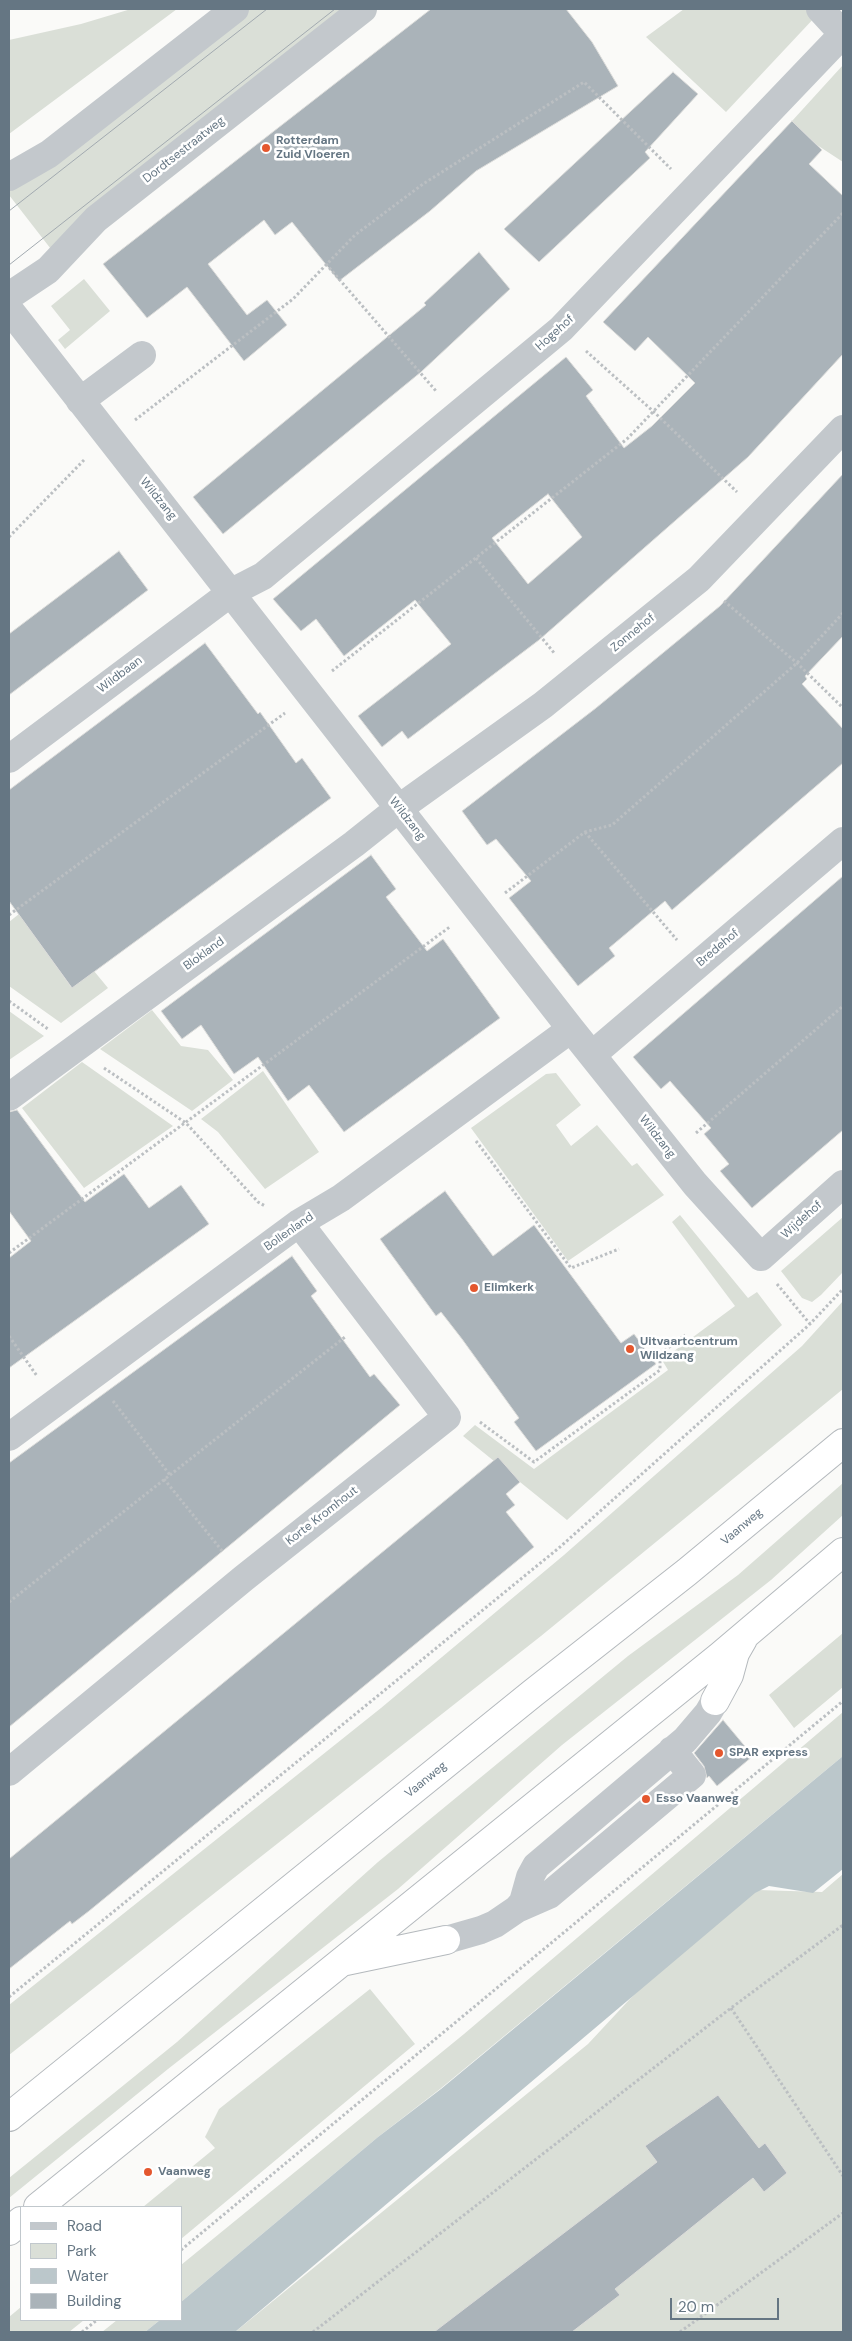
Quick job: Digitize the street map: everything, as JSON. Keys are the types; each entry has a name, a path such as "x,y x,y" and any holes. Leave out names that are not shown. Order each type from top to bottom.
{"highway":[{"name":"Vaanweg","path":"9,2117 533,1693 687,1572 843,1443"},
{"path":"39,2206 751,1630 843,1552"},
{"path":"716,1701 729,1675 740,1644 751,1630"},
{"path":"342,1962 446,1940"},
{"path":"9,2231 20,2222"}],"street":[{"path":"9,177 49,154 235,9"},
{"name":"Dordtsestraatweg","path":"9,296 48,270 96,219 364,9"},
{"path":"820,9 843,34"},
{"name":"Hogehof","path":"232,592 263,576 561,329 843,34"},
{"name":"Wildzang","path":"9,309 80,402 232,592 398,809 477,907 571,1029 593,1054 671,1154 761,1257"},
{"path":"80,402 142,355"},
{"name":"Zonnehof","path":"398,809 543,705 699,579 762,516 843,429"},
{"name":"Wildbaan","path":"9,759 232,592"},
{"name":"Blokland","path":"9,1097 354,844 398,809"},
{"name":"Bredehof","path":"593,1054 843,841"},
{"name":"Bollenland","path":"9,1437 299,1223 341,1198 571,1029"},
{"name":"Wijdehof","path":"761,1257 843,1184"},
{"path":"299,1223 447,1417"},
{"name":"Korte Kromhout","path":"9,1772 244,1578 447,1417"},
{"path":"446,1940 488,1927 517,1909 523,1902 530,1877 536,1866 694,1730 716,1701"}],"path":[{"path":"9,537 77,464 292,300 355,235 423,184 584,82 693,191"},
{"path":"9,915 280,718 308,690 627,440 843,213"},
{"path":"326,264 458,416"},
{"path":"561,329 654,412 762,516"},
{"path":"476,558 575,679"},
{"path":"699,579 797,663 843,708"},
{"path":"9,1252 186,1124 477,907 500,897 585,832 612,825 797,663 843,613"},
{"path":"585,832 699,965"},
{"path":"9,1001 186,1124 258,1202 299,1223"},
{"path":"671,1154 843,1006"},
{"path":"456,1114 571,1268 619,1249"},
{"path":"761,1257 771,1276 810,1324"},
{"path":"9,1997 560,1548 810,1324 843,1289"},
{"path":"9,1602 371,1316"},
{"path":"447,1417 478,1420 534,1462 660,1370 660,1354 685,1335"},
{"path":"9,1336 55,1403"},
{"path":"93,1374 170,1475"},
{"path":"164,1479 244,1578"},
{"path":"182,2249 843,1701"},
{"path":"312,2332 731,2008 843,1925"},
{"path":"731,2008 843,2176"},
{"path":"680,2332 843,2213"},
{"path":"82,2332 96,2321"}],"green space":[{"path":"131,9 177,9 9,134 9,40 81,24"},
{"path":"249,9 350,9 54,253 9,195 9,188 54,162"},
{"path":"684,9 809,9 816,16 726,112 646,37"},
{"path":"843,65 843,162 817,145 792,121"},
{"path":"84,279 110,311 65,349 58,340 70,330 51,306"},
{"path":"19,914 71,987 94,971 108,988 61,1023 9,986 9,922"},
{"path":"152,1010 181,1046 208,1050 233,1080 192,1111 100,1049"},
{"path":"9,1011 44,1036 9,1060"},
{"path":"82,1062 173,1126 84,1188 22,1108"},
{"path":"263,1071 319,1152 265,1189 218,1132 201,1119"},
{"path":"556,1073 581,1105 556,1125 571,1146 597,1125 632,1166 637,1163 664,1195 568,1261 471,1128 546,1074"},
{"path":"680,1215 748,1298 757,1292 782,1325 567,1520 463,1436 475,1425 534,1469 668,1370 662,1360 735,1306 672,1222"},
{"path":"843,1217 843,1272 812,1302 802,1298 781,1271"},
{"path":"843,1301 843,1389 541,1636 9,2055 9,2005 381,1708 564,1555 802,1346"},
{"path":"843,1483 843,1515 771,1580 562,1745 398,1889 168,2069 9,2198 9,2178 177,2042 378,1862 628,1656 738,1575"},
{"path":"843,1633 843,1687 794,1728 769,1695"},
{"path":"843,1712 843,1756 440,2089 378,2137 182,2301 182,2264 464,2034"},
{"path":"843,1874 843,2332 235,2332 588,2044 697,1927 758,1890 822,1892"},
{"path":"370,1989 415,2044 182,2238 182,2206 144,2206 215,2148 205,2137 219,2109"},
{"path":"20,2308 20,2321 83,2321 69,2332 9,2332 9,2317"},
{"path":"116,2321 159,2321 145,2332 102,2332"}],"water":[{"path":"843,1756 843,1869 813,1893 769,1886 755,1893 235,2332 145,2332 159,2321 182,2321 182,2301 378,2137 441,2089"}],"building":[{"path":"431,9 566,9 592,42 618,86 476,171 430,211 339,281 292,222 275,235 264,220 208,264 247,315 267,300 287,325 244,361 187,287 147,318 103,264"},
{"path":"673,72 698,94 645,152 650,158 539,262 504,229"},
{"path":"792,121 822,150 809,164 843,196 843,354 748,457 539,640 408,739 402,731 382,747 358,716 451,644 415,600 344,656 316,619 301,631 273,599 566,357 593,390 586,396 624,448 652,426 695,383 648,337 635,351 603,322","holes":["548,494 582,537 528,584 492,538"]},
{"path":"479,252 510,289 421,372 223,534 193,497 426,305 424,303"},
{"path":"843,474 843,636 805,676 807,679 802,684 843,729 843,763 672,910 665,901 609,948 615,956 578,986 509,898 531,881 496,839 487,845 462,811 596,708 720,606"},
{"path":"119,551 148,590 9,695 9,634"},
{"path":"205,643 258,714 260,712 296,763 302,758 331,798 72,988 9,901 9,790"},
{"path":"371,855 396,889 386,897 427,951 443,939 500,1018 344,1132 309,1085 288,1101 258,1057 234,1074 201,1025 182,1039 161,1011"},
{"path":"843,876 843,1130 752,1208 720,1171 729,1164 704,1134 711,1128 670,1081 661,1089 633,1057"},
{"path":"17,1110 85,1202 124,1174 149,1208 181,1185 209,1224 9,1368 9,1258 31,1241 9,1211 9,1112"},
{"path":"445,1191 493,1256 534,1225 621,1343 634,1334 656,1364 536,1451 514,1422 519,1418 462,1339 441,1312 436,1316 380,1239"},
{"path":"292,1256 317,1291 311,1296 370,1377 374,1374 400,1405 9,1727 9,1463"},
{"path":"498,1457 520,1482 506,1494 515,1505 506,1512 534,1547 89,1911 72,1924 70,1921 9,1969 9,1859"},
{"path":"723,1720 753,1756 717,1786 709,1776 707,1778 704,1766 694,1753"},
{"path":"718,2095 759,2148 765,2143 787,2173 764,2192 753,2178 615,2289 620,2295 572,2332 434,2332 657,2162 645,2146"}],"tram line":[{"path":"9,211 267,9"},
{"path":"9,265 335,9"}],"place":[{"name":"Rotterdam Zuid Vloeren","path":"266,148"},
{"name":"Elimkerk","path":"474,1288"},
{"name":"Uitvaartcentrum Wildzang","path":"630,1349"},
{"name":"SPAR express","path":"719,1753"},
{"name":"Esso Vaanweg","path":"646,1799"},
{"name":"Vaanweg","path":"148,2172"}]}
